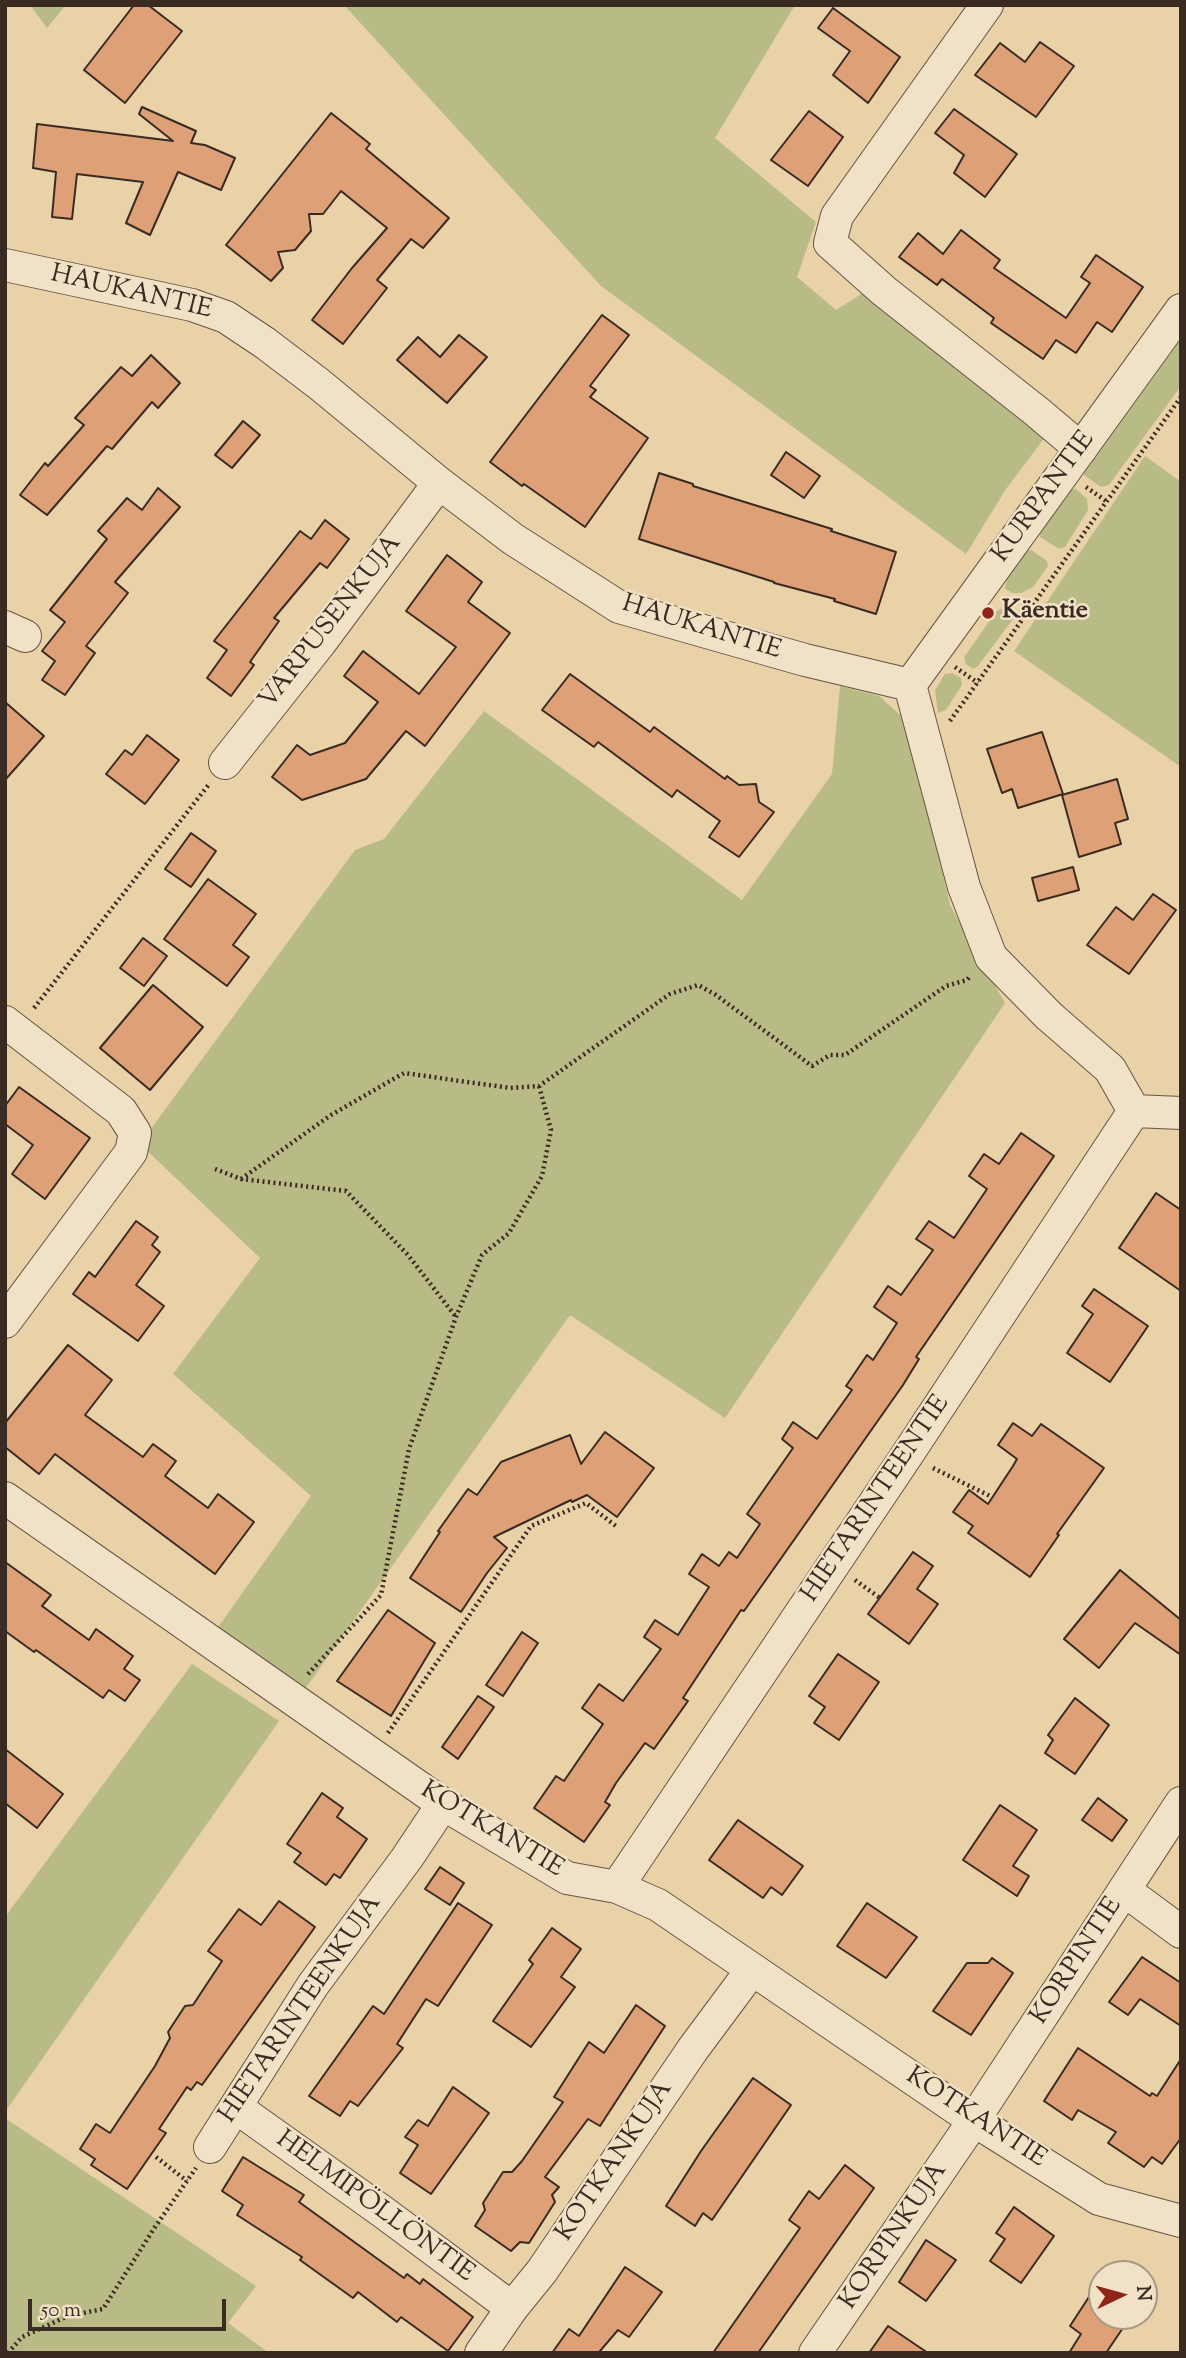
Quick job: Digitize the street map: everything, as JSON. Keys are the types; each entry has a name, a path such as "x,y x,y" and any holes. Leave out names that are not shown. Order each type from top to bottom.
{"street":[{"path":"987,5 837,216 830,243 884,291 1037,411 1081,449"},
{"name":"HAUKANTIE","path":"5,265 192,305 226,317 319,384 439,483 513,539 619,607 806,660 910,685"},
{"name":"KURPANTIE","path":"910,685 1181,310"},
{"name":"VARPUSENKUJA","path":"225,763 328,632 439,483"},
{"path":"910,685 962,878 991,957 1049,1016 1110,1069 1134,1111 1181,1113"},
{"path":"5,1322 131,1152 135,1133 121,1111 10,1026"},
{"name":"HIETARINTEENTIE","path":"617,1887 1134,1111"},
{"name":"KOTKANTIE","path":"5,1498 443,1804 567,1878 617,1887 658,1905 972,2119 1098,2199 1181,2221"},
{"name":"KORPINTIE","path":"972,2119 1053,2001 1181,1803"},
{"name":"HIETARINTEENKUJA","path":"210,2147 313,1984 407,1858 443,1804"},
{"path":"1124,1891 1181,1932"},
{"name":"KOTKANKUJA","path":"481,2353 542,2271 692,2049 751,1970"},
{"name":"HELMIPÖLLÖNTIE","path":"237,2108 512,2308"},
{"name":"KORPINKUJA","path":"815,2353 964,2135 972,2119"}],"path":[{"path":"946,727 1181,397"},
{"path":"1077,481 1105,501"},
{"path":"933,650 978,683"},
{"path":"10,1026 225,763"},
{"path":"241,1180 331,1115 404,1073 510,1088 540,1086 670,994 698,985 716,995 812,1066 830,1055 845,1055 946,986 967,980 987,956 991,957"},
{"path":"288,1696 381,1595 410,1450 456,1317 482,1255 509,1233 542,1176 551,1130 540,1086"},
{"path":"215,1168 241,1180 346,1191 408,1255 456,1317"},
{"path":"907,1455 992,1497"},
{"path":"372,1755 531,1526 586,1503 616,1526"},
{"path":"8,2353 22,2337 68,2316 103,2309 210,2147"},
{"path":"156,2157 187,2181"}],"green space":[{"path":"30,5 66,5 47,28"},
{"path":"344,5 795,5 715,138 816,222 797,277 836,310 869,289 1049,432 1006,489 966,554 601,286"},
{"path":"1181,338 1181,386 1109,485 1101,487 1084,475 1086,465"},
{"path":"1145,456 1181,482 1181,767 1014,651"},
{"path":"1067,489 1076,489 1087,499 1088,510 1065,547 1059,549 1040,537 1041,528"},
{"path":"1031,550 1047,561 1048,566 1033,587 1021,593 1005,589 1008,572 1024,551"},
{"path":"1003,607 1011,607 1016,615 973,669 966,664 964,657 996,612"},
{"path":"952,673 961,678 962,685 946,710 938,713 935,690 945,674"},
{"path":"840,686 879,696 908,722 950,905 1005,1003 725,1418 570,1315 300,1696 214,1633 311,1496 173,1374 260,1258 140,1144 355,850 384,839 484,711 742,900 832,774"},
{"path":"192,1664 279,1721 5,2112 5,1917"},
{"path":"5,2118 256,2286 228,2323 269,2353 5,2353"}],"building":[{"path":"134,5 148,5 182,31 125,103 84,70"},
{"path":"833,8 900,57 868,103 833,75 850,51 818,28"},
{"path":"1040,42 1074,66 1036,117 975,75 1000,43 1025,62"},
{"path":"142,107 196,131 191,143 205,145 235,158 221,190 178,172 150,235 126,223 143,182 77,174 72,219 52,217 56,172 33,168 37,124 173,141 139,114"},
{"path":"954,109 1017,154 985,197 954,173 964,155 935,133"},
{"path":"809,111 843,137 808,186 771,160"},
{"path":"331,113 370,144 366,149 449,218 423,248 411,239 377,280 387,288 343,344 312,320 387,228 341,191 323,214 309,214 311,231 295,250 278,252 283,268 271,281 226,245"},
{"path":"961,230 1000,260 994,268 1066,318 1090,283 1081,277 1096,255 1143,287 1112,332 1097,322 1076,353 1056,340 1043,359 991,323 994,318 942,279 937,285 899,257 918,233 943,254"},
{"path":"602,315 629,335 590,386 596,390 590,397 648,438 585,527 490,462"},
{"path":"459,335 487,357 447,403 397,360 418,337 440,357"},
{"path":"151,355 180,383 158,408 152,402 112,449 107,446 47,515 20,495 45,463 48,466 84,425 75,418 121,367 132,376"},
{"path":"243,421 260,435 232,468 215,455"},
{"path":"786,452 820,476 804,498 771,475"},
{"path":"659,473 896,552 876,614 639,539"},
{"path":"158,488 180,507 115,582 128,593 86,646 95,653 65,695 42,680 55,661 42,651 65,622 50,610 107,539 98,531 127,498 142,510"},
{"path":"325,520 349,539 327,568 320,563 274,618 279,621 250,662 254,665 231,696 207,678 227,650 214,641 300,531 311,539"},
{"path":"447,555 482,582 468,602 510,633 425,746 406,731 366,779 302,800 272,777 297,745 310,755 345,743 378,702 344,676 363,651 419,694 456,647 406,611"},
{"path":"570,674 650,732 654,727 725,779 727,776 739,785 756,784 759,802 774,812 739,857 709,837 720,821 677,790 672,797 598,742 594,747 542,710"},
{"path":"5,702 44,736 5,780"},
{"path":"1042,732 1063,794 1018,808 1012,789 1002,793 987,749"},
{"path":"147,735 179,760 145,804 106,774 125,750 132,755"},
{"path":"1117,779 1128,819 1115,823 1121,844 1079,857 1062,795"},
{"path":"191,833 216,851 191,887 165,869"},
{"path":"1073,867 1079,890 1038,901 1032,878"},
{"path":"208,879 256,914 233,945 249,957 227,986 164,939"},
{"path":"1153,894 1176,910 1129,974 1087,945 1116,907 1133,920"},
{"path":"143,938 167,956 144,986 120,968"},
{"path":"153,985 203,1027 150,1090 100,1048"},
{"path":"19,1087 90,1138 45,1199 12,1174 33,1145 5,1124 5,1106"},
{"path":"1021,1133 1054,1156 916,1357 919,1359 903,1385 744,1611 741,1610 683,1698 688,1701 654,1749 645,1743 616,1783 605,1802 610,1805 584,1842 534,1808 556,1776 564,1781 603,1724 582,1708 599,1684 623,1701 661,1649 644,1637 655,1620 678,1635 709,1587 689,1574 702,1554 719,1566 729,1552 737,1558 760,1524 747,1514 793,1448 782,1439 793,1422 817,1439 852,1390 846,1386 867,1355 873,1360 897,1323 874,1307 888,1286 901,1295 933,1250 916,1239 929,1221 954,1238 987,1189 969,1176 984,1154 999,1164"},
{"path":"1156,1193 1181,1210 1181,1291 1119,1248"},
{"path":"136,1221 158,1237 152,1245 160,1252 136,1285 164,1306 138,1341 73,1294 89,1272 95,1277"},
{"path":"1094,1289 1148,1326 1110,1382 1067,1353 1093,1314 1082,1306"},
{"path":"68,1345 112,1380 85,1415 143,1457 153,1444 176,1461 165,1476 208,1508 218,1494 254,1522 215,1574 55,1454 39,1474 5,1447 5,1423"},
{"path":"1013,1423 1032,1436 1041,1424 1104,1468 1030,1577 968,1533 973,1526 953,1512 969,1490 988,1504 1017,1459 998,1445"},
{"path":"605,1432 654,1468 617,1517 587,1495 494,1537 507,1548 461,1612 410,1578 440,1532 438,1531 468,1489 477,1495 501,1462 570,1435 581,1464"},
{"path":"913,1552 933,1566 917,1589 938,1604 909,1644 868,1614"},
{"path":"5,1562 51,1595 42,1606 89,1640 96,1629 133,1656 124,1669 140,1680 125,1701 109,1690 103,1698 5,1631"},
{"path":"1120,1570 1181,1620 1181,1655 1135,1623 1099,1668 1064,1639"},
{"path":"388,1610 435,1643 391,1716 337,1681"},
{"path":"522,1632 538,1643 503,1696 486,1685"},
{"path":"838,1654 879,1682 839,1740 814,1723 825,1707 809,1696"},
{"path":"478,1696 494,1707 458,1759 442,1747"},
{"path":"1075,1698 1109,1725 1075,1774 1045,1753 1053,1740 1048,1735"},
{"path":"5,1749 63,1794 37,1828 5,1803"},
{"path":"322,1793 343,1808 337,1817 367,1839 340,1878 334,1874 326,1885 294,1862 301,1853 287,1844"},
{"path":"1098,1798 1127,1820 1112,1841 1082,1820"},
{"path":"1000,1805 1037,1830 1013,1866 1029,1876 1017,1896 963,1860"},
{"path":"738,1820 803,1866 782,1895 771,1887 763,1898 709,1860"},
{"path":"440,1867 464,1883 450,1905 425,1889"},
{"path":"279,1901 315,1927 202,2085 197,2082 191,2090 187,2087 159,2129 166,2133 127,2189 91,2165 95,2159 80,2149 96,2124 110,2133 155,2066 170,2038 168,2032 185,2006 193,2005 222,1961 208,1951 239,1909 261,1925"},
{"path":"458,1903 492,1925 438,2006 426,1999 397,2044 403,2048 358,2106 350,2101 340,2116 309,2096 373,2006 384,2014"},
{"path":"867,1903 917,1937 886,1978 837,1946"},
{"path":"552,1928 581,1949 561,1977 575,1987 531,2047 493,2021 533,1964 529,1960"},
{"path":"1142,1957 1181,1983 1181,2026 1140,1999 1128,2015 1109,2002"},
{"path":"992,1958 1013,1973 971,2035 933,2011 967,1963 988,1963"},
{"path":"636,2005 665,2026 600,2126 588,2119 545,2177 559,2187 552,2195 555,2202 529,2243 520,2242 511,2251 475,2226 485,2210 483,2203 503,2172 512,2172 522,2161 563,2102 554,2097 589,2042 604,2053"},
{"path":"1078,2048 1150,2096 1152,2093 1157,2096 1181,2059 1181,2138 1162,2164 1152,2157 1144,2167 1108,2143 1116,2132 1078,2110 1072,2120 1044,2101"},
{"path":"753,2078 791,2105 712,2220 703,2213 695,2226 666,2206"},
{"path":"453,2087 489,2113 431,2194 400,2173 418,2145 405,2137 418,2120 428,2126"},
{"path":"243,2157 304,2195 299,2202 404,2278 407,2274 420,2284 423,2279 473,2317 448,2351 401,2317 397,2322 358,2292 353,2298 300,2260 302,2257 237,2215 243,2205 222,2191"},
{"path":"845,2165 874,2188 758,2353 713,2353 800,2228 789,2220 809,2191 819,2199"},
{"path":"1014,2207 1054,2236 1021,2283 990,2261 1005,2239 996,2233"},
{"path":"926,2240 956,2260 926,2301 899,2282"},
{"path":"625,2267 662,2292 629,2337 618,2330 600,2351 603,2353 552,2353 569,2329 579,2336"},
{"path":"1088,2298 1088,2330 1122,2330 1106,2353 1069,2353 1081,2334 1070,2326"},
{"path":"888,2326 928,2353 869,2353"}],"place":[{"name":"Käentie","path":"988,613"}]}
